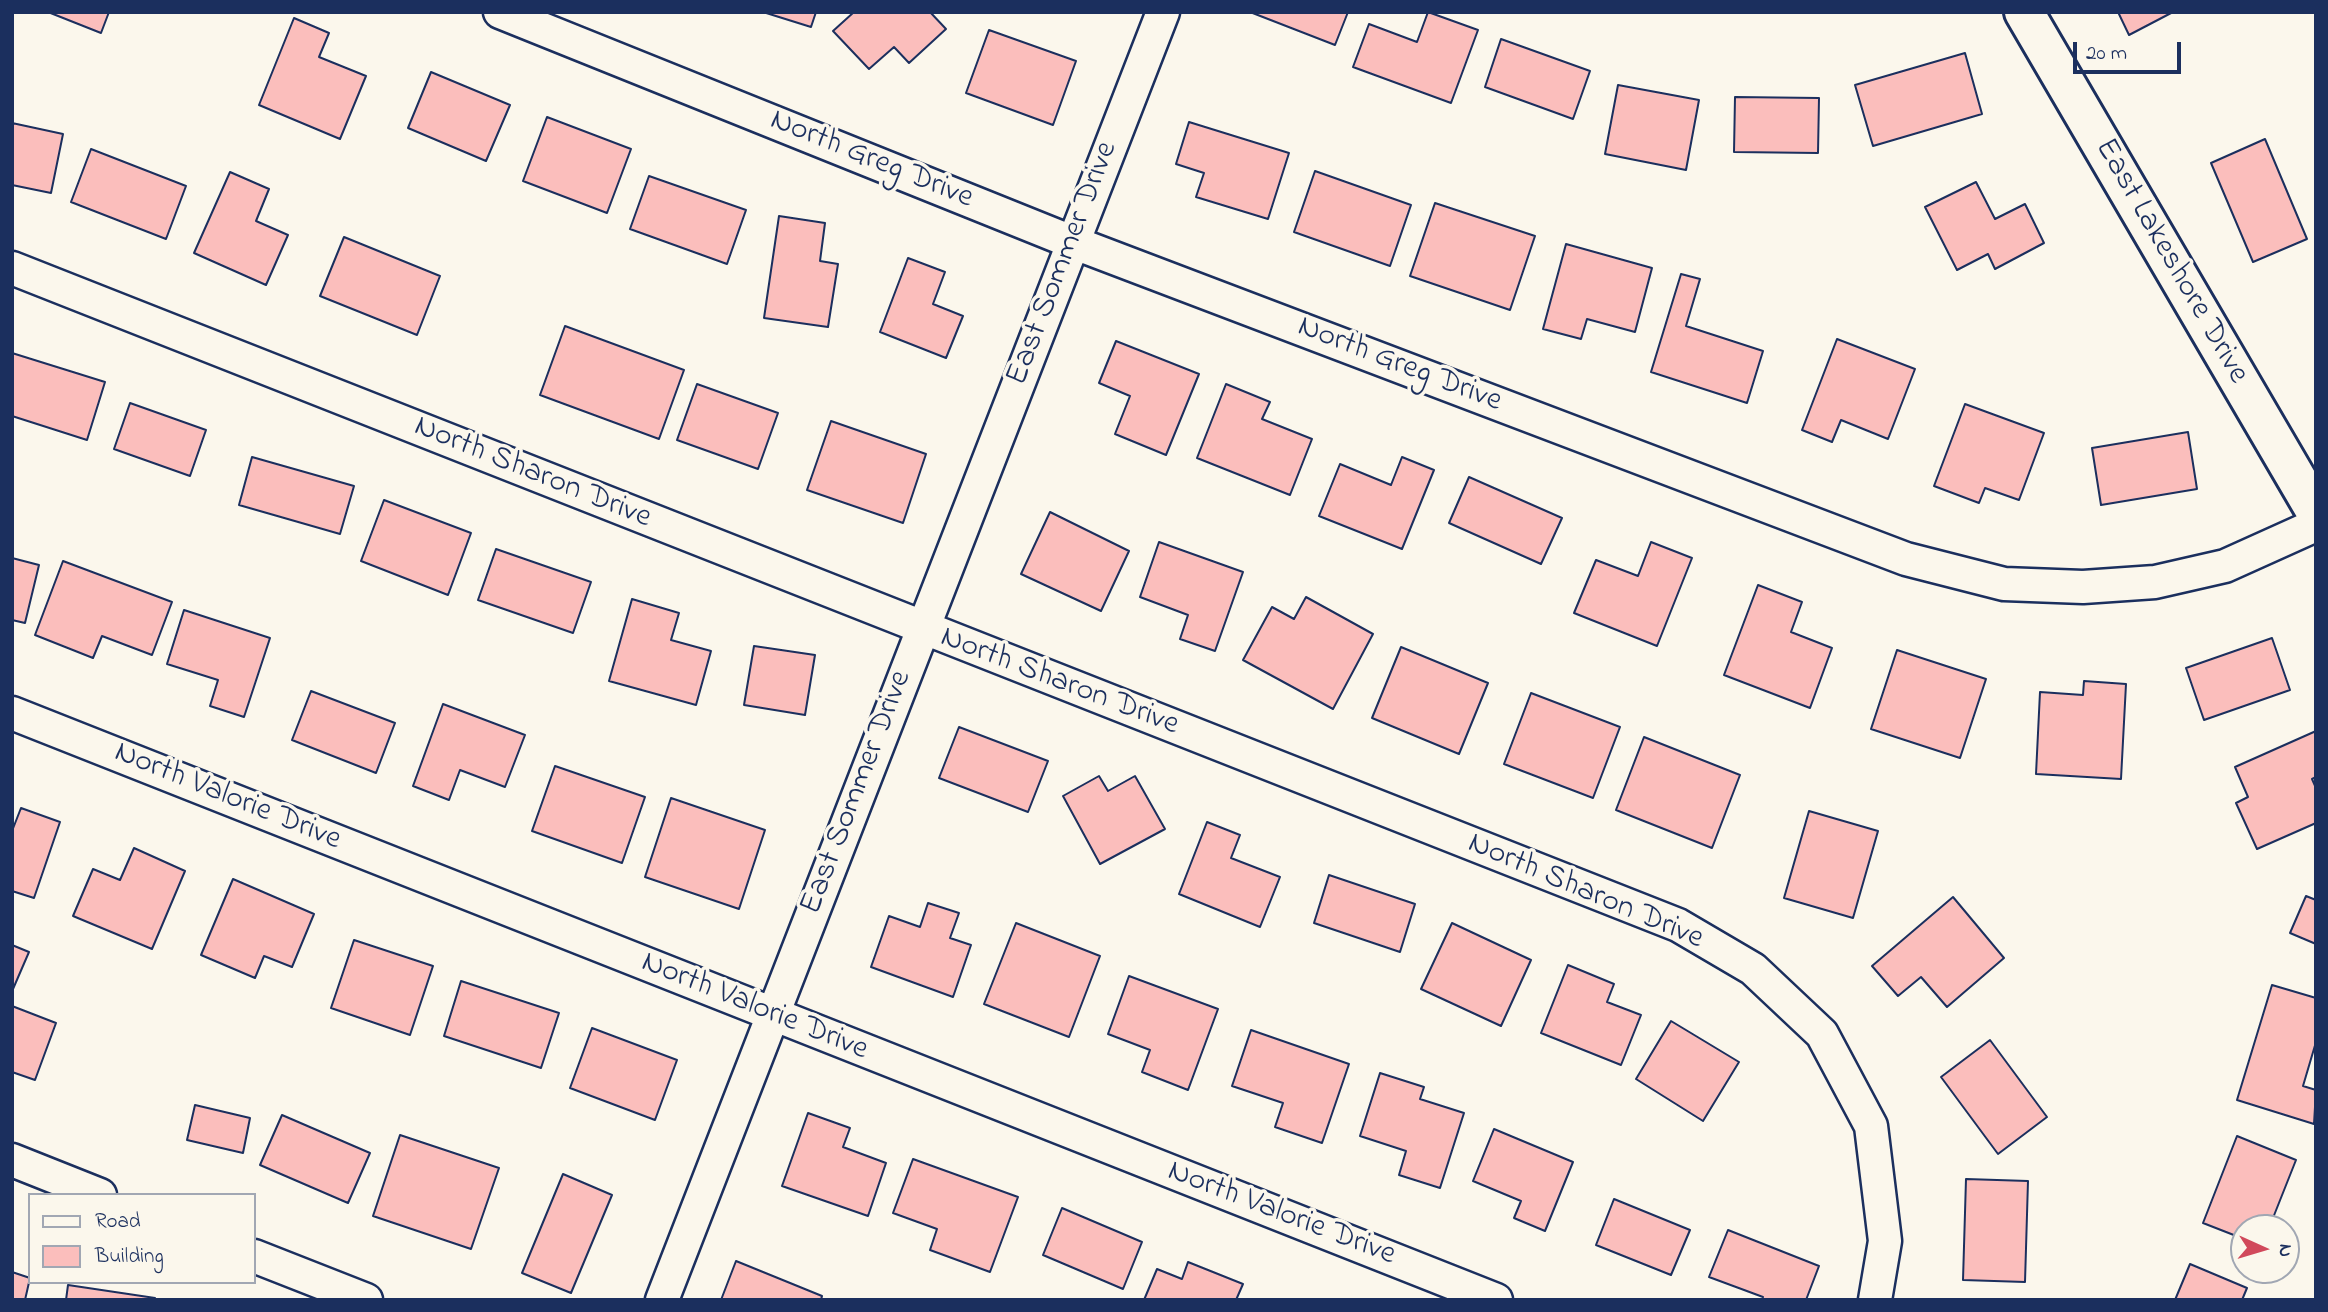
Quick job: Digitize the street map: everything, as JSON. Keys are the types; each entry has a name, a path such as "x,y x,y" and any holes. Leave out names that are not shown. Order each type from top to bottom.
{"main road":[{"name":"East Lakeshore Drive","path":"2024,12 2316,512"}],"street":[{"name":"North Greg Drive","path":"500,12 1072,242 1906,559 2004,584 2083,587 2155,582 2225,566 2316,525"},
{"name":"East Sommer Drive","path":"662,1300 1163,12"},
{"name":"North Sharon Drive","path":"12,268 1678,925 1753,969 1822,1034 1871,1126 1885,1241 1875,1300"},
{"name":"North Valorie Drive","path":"12,713 1496,1300"},
{"path":"12,1160 95,1193"},
{"path":"256,1257 366,1300"}],"building":[{"path":"48,12 109,12 101,33"},
{"path":"763,12 816,12 811,27"},
{"path":"854,12 930,12 946,29 909,63 894,47 869,69 833,31"},
{"path":"1250,12 1348,12 1335,45"},
{"path":"1428,12 1478,30 1451,103 1353,67 1369,24 1417,42"},
{"path":"2118,12 2173,12 2129,35"},
{"path":"294,18 329,33 319,57 366,76 340,139 259,105"},
{"path":"989,30 1076,61 1053,125 966,93"},
{"path":"1501,39 1590,71 1573,119 1485,87"},
{"path":"1965,53 1982,114 1873,146 1855,85"},
{"path":"431,72 510,105 486,161 408,128"},
{"path":"1618,85 1699,100 1686,170 1605,154"},
{"path":"1735,97 1819,98 1818,153 1734,152"},
{"path":"547,117 631,149 607,213 523,181"},
{"path":"1189,122 1289,153 1268,219 1196,197 1204,173 1176,164"},
{"path":"12,123 63,134 51,193 12,185"},
{"path":"2265,139 2307,239 2253,262 2211,163"},
{"path":"91,149 186,186 166,239 71,202"},
{"path":"1315,171 1411,205 1390,266 1294,232"},
{"path":"230,172 269,189 256,221 288,235 266,285 194,253"},
{"path":"649,176 746,210 727,264 630,229"},
{"path":"1976,182 1995,219 2025,204 2044,243 1995,269 1988,254 1957,270 1925,207"},
{"path":"1435,203 1535,236 1510,310 1410,276"},
{"path":"779,216 825,223 820,261 838,264 828,327 764,318"},
{"path":"344,237 440,276 417,335 320,296"},
{"path":"1566,244 1652,268 1635,332 1587,319 1581,339 1543,329"},
{"path":"908,258 945,272 933,304 963,316 946,358 880,332"},
{"path":"1681,274 1700,279 1686,326 1763,351 1747,403 1651,372"},
{"path":"565,326 684,370 659,439 540,395"},
{"path":"1837,339 1915,369 1888,439 1841,420 1832,442 1802,430"},
{"path":"1116,341 1199,374 1166,455 1115,434 1130,396 1099,383"},
{"path":"12,353 105,382 87,440 12,416"},
{"path":"697,384 778,413 758,469 677,440"},
{"path":"1226,384 1270,402 1262,419 1312,439 1290,495 1197,458"},
{"path":"130,403 206,430 190,476 114,449"},
{"path":"1965,404 2044,433 2019,500 1985,488 1979,503 1934,486"},
{"path":"831,421 926,454 903,523 807,490"},
{"path":"2188,432 2197,489 2101,505 2092,448"},
{"path":"252,457 354,486 340,534 239,505"},
{"path":"1402,457 1434,470 1402,549 1319,516 1340,464 1391,485"},
{"path":"1469,477 1562,518 1541,564 1449,523"},
{"path":"384,500 471,533 448,595 361,561"},
{"path":"1050,512 1129,551 1101,611 1021,574"},
{"path":"1159,542 1243,572 1215,651 1180,639 1188,615 1140,597"},
{"path":"1651,542 1692,558 1657,646 1574,613 1596,560 1638,576"},
{"path":"496,549 591,582 573,633 478,600"},
{"path":"12,558 39,565 25,623 12,620"},
{"path":"63,561 172,602 152,655 102,636 93,658 35,635"},
{"path":"1758,585 1802,602 1791,632 1832,648 1810,708 1724,675"},
{"path":"1306,597 1373,634 1333,709 1243,660 1272,607 1294,619"},
{"path":"632,599 679,613 671,640 711,651 696,705 609,681"},
{"path":"184,610 270,638 244,717 210,706 218,680 167,664"},
{"path":"2272,638 2290,690 2204,720 2186,668"},
{"path":"754,646 815,655 805,715 744,705"},
{"path":"1401,647 1488,683 1459,754 1372,718"},
{"path":"1897,650 1986,679 1960,758 1871,729"},
{"path":"2084,681 2126,684 2121,779 2036,774 2040,692 2083,695"},
{"path":"311,691 395,723 376,773 292,740"},
{"path":"1531,693 1620,727 1593,798 1504,764"},
{"path":"443,704 525,735 505,787 460,770 449,800 413,786"},
{"path":"959,727 1048,761 1028,812 939,778"},
{"path":"2316,731 2316,777 2312,779 2316,788 2316,823 2257,849 2236,803 2248,797 2235,767"},
{"path":"1644,737 1740,775 1712,848 1616,810"},
{"path":"555,766 645,797 622,863 532,831"},
{"path":"1099,776 1108,791 1135,776 1165,829 1100,864 1063,796"},
{"path":"671,798 765,830 739,909 645,877"},
{"path":"21,808 60,822 34,898 12,891 12,831"},
{"path":"1809,811 1878,831 1853,918 1784,898"},
{"path":"1207,822 1240,835 1231,858 1280,877 1260,927 1179,894"},
{"path":"134,848 185,871 152,949 73,916 93,869 120,880"},
{"path":"1329,875 1415,904 1400,952 1314,923"},
{"path":"233,879 314,914 292,967 264,956 255,978 201,955"},
{"path":"2306,896 2316,900 2316,944 2290,933"},
{"path":"1953,897 2004,958 1947,1007 1921,977 1898,996 1872,966"},
{"path":"928,903 959,913 950,938 971,945 953,997 871,967 889,916 920,927"},
{"path":"1016,923 1100,956 1069,1037 984,1004"},
{"path":"1452,923 1531,960 1501,1026 1421,989"},
{"path":"354,940 433,966 410,1035 331,1008"},
{"path":"12,945 29,952 13,989 12,989"},
{"path":"1568,965 1614,984 1607,1002 1641,1015 1621,1065 1541,1033"},
{"path":"1129,976 1218,1009 1188,1090 1142,1072 1150,1050 1108,1034"},
{"path":"461,981 559,1013 541,1068 444,1036"},
{"path":"2272,985 2316,998 2316,1042 2303,1086 2316,1090 2314,1124 2237,1100"},
{"path":"12,1006 56,1023 35,1080 12,1072"},
{"path":"1671,1021 1739,1062 1703,1121 1636,1079"},
{"path":"592,1028 677,1060 655,1120 570,1088"},
{"path":"1251,1030 1349,1064 1322,1143 1275,1127 1283,1103 1232,1086"},
{"path":"1990,1040 2047,1117 1998,1154 1941,1077"},
{"path":"1380,1073 1424,1087 1420,1099 1464,1113 1440,1188 1399,1175 1406,1151 1360,1136"},
{"path":"195,1105 250,1118 243,1153 187,1140"},
{"path":"808,1113 850,1128 843,1147 886,1163 868,1216 782,1186"},
{"path":"282,1115 370,1153 348,1203 260,1165"},
{"path":"1494,1129 1573,1162 1545,1231 1514,1218 1521,1201 1473,1181"},
{"path":"400,1135 499,1168 471,1249 373,1216"},
{"path":"2237,1136 2296,1160 2275,1214 2230,1214 2230,1234 2203,1223"},
{"path":"913,1159 1018,1197 990,1272 930,1250 937,1229 893,1213"},
{"path":"563,1174 612,1195 571,1293 522,1273"},
{"path":"1966,1179 2028,1181 2025,1282 1963,1280"},
{"path":"1614,1199 1690,1230 1671,1275 1596,1245"},
{"path":"1062,1208 1142,1242 1123,1289 1043,1255"},
{"path":"1728,1230 1819,1266 1806,1300 1762,1300 1763,1297 1709,1277"},
{"path":"736,1261 822,1296 821,1300 721,1300"},
{"path":"1188,1262 1243,1284 1236,1300 1144,1300 1157,1269 1182,1279"},
{"path":"2190,1264 2230,1281 2230,1284 2247,1288 2242,1300 2175,1300"},
{"path":"12,1272 28,1277 29,1284 25,1300 12,1300"},
{"path":"68,1285 155,1298 155,1300 66,1300"}]}
